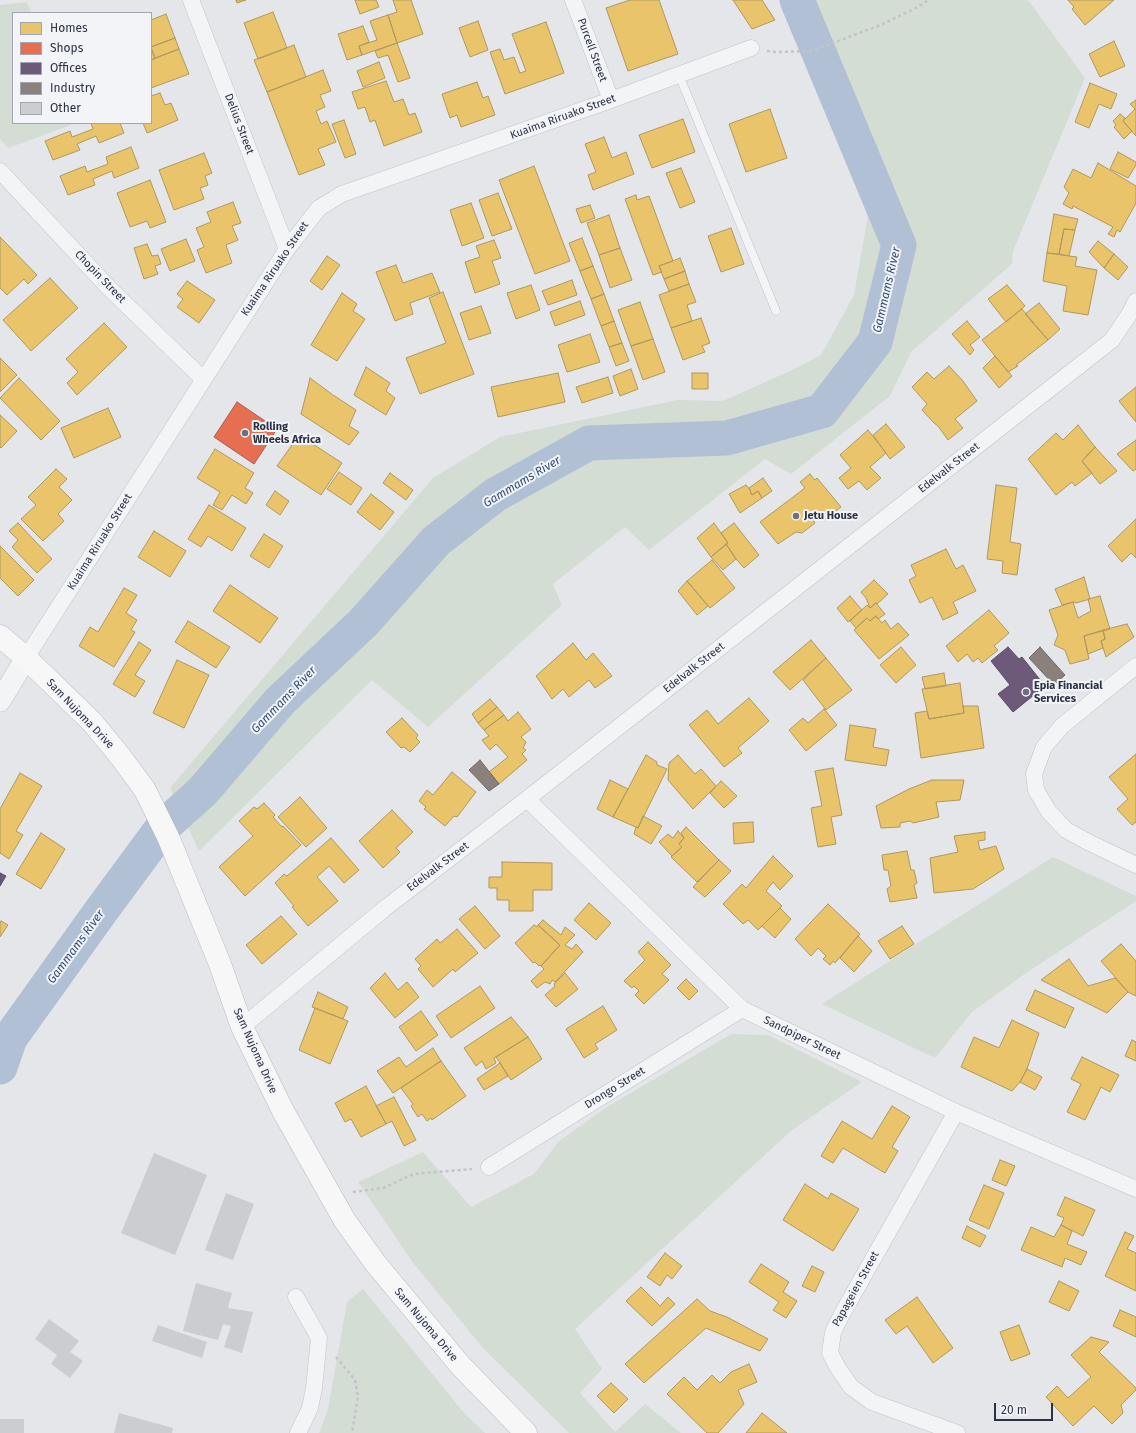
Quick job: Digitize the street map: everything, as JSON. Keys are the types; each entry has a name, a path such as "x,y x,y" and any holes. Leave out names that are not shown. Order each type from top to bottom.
{"highway":[{"name":"Sam Nujoma Drive","path":"0,636 26,658 92,722 145,790 169,839 220,964 242,1027 283,1111 346,1221 376,1264 460,1365 526,1433"}],"street":[{"name":"Delius Street","path":"191,0 287,249"},
{"name":"Purcell Street","path":"574,0 611,100"},
{"name":"Kuaima Riruako Street","path":"0,701 203,379 287,249 319,208 342,194 611,100 751,48"},
{"name":"Chopin Street","path":"0,171 109,288 203,379"},
{"name":"Edelvalk Street","path":"242,1027 384,908 526,799 1112,340 1136,301"},
{"path":"1136,666 1062,726 1044,747 1034,774 1036,790 1049,812 1066,830 1136,865"},
{"name":"Sandpiper Street","path":"526,799 742,1009 956,1112 1136,1189"},
{"name":"Drongo Street","path":"488,1167 742,1009"},
{"name":"Papageien Street","path":"956,1112 842,1314 833,1332 830,1353 851,1387 872,1402 957,1433"},
{"path":"296,1297 319,1338 314,1388 310,1408 298,1433"}],"lane":[{"path":"679,74 776,311"}],"path":[{"path":"751,48 775,52 812,50 883,24 918,7 928,0"},
{"path":"328,1190 352,1192 383,1188 414,1174 488,1167"},
{"path":"319,1338 355,1380 358,1397 352,1433"}],"shaded area":[{"path":"779,0 1028,0 1085,78 1013,251 1012,264 911,352 890,396 791,474 765,459 649,550 625,527 553,584 562,605 428,727 372,680 199,851 170,788 433,478 500,437 678,400 723,401 792,370 821,355 854,295 868,215 801,43"},
{"path":"27,2 31,12 12,12 12,124 71,124 8,148 0,139 0,5"},
{"path":"1053,857 1136,896 1136,901 1026,973 972,1012 935,1058 822,1004"},
{"path":"731,1034 768,1035 862,1082 792,1130 575,1329 602,1369 580,1393 615,1432 645,1404 681,1433 569,1433 483,1348 414,1264 358,1182 423,1152 471,1207 534,1174 559,1141 607,1107"},
{"path":"363,1289 464,1413 485,1433 319,1433 328,1409 347,1302"}],"building: Homes":[{"path":"236,0 246,0 237,3"},
{"path":"355,0 376,0 379,7 360,14"},
{"path":"393,0 411,0 423,34 397,43 388,15 397,12"},
{"path":"630,0 659,0 678,54 628,71 606,8"},
{"path":"733,0 762,0 775,20 752,29"},
{"path":"1068,0 1114,0 1085,25 1072,9 1074,7"},
{"path":"273,12 287,48 258,59 244,23"},
{"path":"166,14 175,38 152,47 152,20"},
{"path":"388,15 397,43 362,55 359,46 377,40 370,21"},
{"path":"478,21 488,50 470,57 459,28"},
{"path":"546,22 564,73 505,94 490,52 500,49 504,60 514,57 520,73 526,71 512,34"},
{"path":"363,26 369,42 359,46 362,55 347,60 338,34"},
{"path":"175,38 179,49 155,58 152,47"},
{"path":"1114,41 1125,66 1100,77 1089,54"},
{"path":"397,43 410,78 398,82 388,55 378,58 375,51"},
{"path":"294,45 306,77 267,92 254,60"},
{"path":"179,49 189,74 152,88 152,60"},
{"path":"152,50 155,58 152,60"},
{"path":"379,62 385,78 363,87 357,71"},
{"path":"323,70 331,91 320,95 325,107 316,111 321,124 327,121 336,142 318,149 325,165 299,175 267,92"},
{"path":"386,81 394,102 403,99 409,115 415,113 422,132 384,146 375,120 370,122 365,107 358,109 352,92"},
{"path":"477,82 483,98 488,96 495,115 461,127 457,115 450,118 442,94"},
{"path":"1090,83 1117,94 1111,109 1099,104 1089,128 1075,122"},
{"path":"160,93 165,105 171,103 178,120 147,133 143,124 152,124 152,96"},
{"path":"1136,100 1136,136 1123,121 1135,109 1130,104"},
{"path":"770,109 787,158 746,172 729,124"},
{"path":"1120,114 1125,118 1123,121 1132,131 1124,139 1114,127 1116,125 1113,121"},
{"path":"683,119 695,152 652,168 639,135"},
{"path":"344,120 356,154 345,158 332,124"},
{"path":"91,124 120,124 124,133 99,143 96,136 77,144 80,150 53,160 45,141 70,131 72,137 93,129"},
{"path":"604,137 612,158 626,152 634,174 593,190 588,175 596,172 585,144"},
{"path":"131,147 139,168 114,178 112,171 93,179 95,185 68,195 60,176 85,166 87,172 108,164 106,157"},
{"path":"1118,152 1136,162 1136,165 1128,178 1110,169"},
{"path":"204,153 212,173 205,176 208,185 200,188 204,199 174,210 159,170"},
{"path":"1098,163 1136,186 1136,203 1120,232 1117,230 1114,237 1108,234 1113,227 1073,206 1072,209 1063,204 1069,193 1064,187 1073,169 1091,178"},
{"path":"534,166 570,261 535,274 499,180"},
{"path":"681,168 695,202 680,208 666,173"},
{"path":"150,180 166,222 150,228 147,221 130,227 117,193"},
{"path":"498,193 512,229 492,236 479,200"},
{"path":"636,195 637,200 649,196 673,261 659,266 662,272 653,275 625,199"},
{"path":"233,202 241,223 232,226 238,240 226,245 232,263 206,273 197,250 204,247 196,228 211,222 207,212"},
{"path":"471,203 484,238 462,246 450,210"},
{"path":"590,205 595,218 581,223 576,209"},
{"path":"1054,214 1078,219 1075,230 1064,229 1059,254 1047,253"},
{"path":"609,215 620,248 599,255 587,223"},
{"path":"731,228 744,264 721,272 708,236"},
{"path":"1064,229 1075,230 1069,256 1059,254"},
{"path":"0,237 37,275 28,284 24,279 7,295 0,288"},
{"path":"582,238 593,266 580,271 569,243"},
{"path":"186,239 195,261 170,271 161,249"},
{"path":"494,240 501,258 492,261 500,284 475,293 465,262 480,257 476,246"},
{"path":"1098,241 1114,254 1104,268 1089,252"},
{"path":"147,244 152,256 158,255 161,264 155,266 158,274 144,279 134,248"},
{"path":"620,248 632,280 610,288 599,255"},
{"path":"1047,253 1077,257 1075,266 1097,270 1088,315 1063,311 1067,286 1043,281"},
{"path":"1114,254 1128,267 1118,280 1104,268"},
{"path":"327,256 340,265 322,290 310,281"},
{"path":"680,258 685,271 664,279 659,266"},
{"path":"396,265 403,283 432,273 440,292 410,303 413,314 395,321 376,272"},
{"path":"593,266 604,294 591,299 580,271"},
{"path":"685,271 689,284 669,291 664,279"},
{"path":"50,278 78,308 31,351 3,320"},
{"path":"572,280 577,295 548,305 542,291"},
{"path":"187,281 215,300 199,323 177,307 183,299 177,294"},
{"path":"689,284 696,302 687,305 692,321 671,328 659,295"},
{"path":"531,285 540,310 516,319 507,293"},
{"path":"1007,285 1025,306 1006,322 988,299"},
{"path":"443,292 474,374 420,394 406,358 446,343 429,298"},
{"path":"342,293 357,304 353,311 365,319 337,361 311,345"},
{"path":"604,294 614,321 601,326 591,299"},
{"path":"580,301 585,315 555,326 550,312"},
{"path":"640,302 653,339 631,346 618,310"},
{"path":"1039,303 1060,329 1048,340 1025,314"},
{"path":"481,306 491,333 469,340 460,313"},
{"path":"1022,309 1048,340 1016,365 1018,366 1008,372 982,340"},
{"path":"701,318 710,343 702,346 705,352 683,360 671,328"},
{"path":"614,321 622,343 609,347 601,326"},
{"path":"967,321 980,337 970,345 974,350 970,355 952,334"},
{"path":"104,323 127,347 77,395 67,383 78,372 66,359"},
{"path":"590,334 600,362 567,372 558,345"},
{"path":"653,339 665,372 643,380 631,346"},
{"path":"622,343 629,361 616,366 609,347"},
{"path":"995,356 1012,376 999,388 983,368"},
{"path":"0,358 17,375 0,392"},
{"path":"949,366 963,381 977,401 955,419 963,428 948,440 938,426 922,410 927,404 912,387 927,372 934,379"},
{"path":"366,367 390,383 386,391 395,398 386,415 354,395"},
{"path":"631,369 638,389 620,396 613,376"},
{"path":"558,373 565,402 498,417 491,387"},
{"path":"692,373 708,373 708,389 692,389"},
{"path":"608,377 613,393 582,403 576,387"},
{"path":"19,378 60,421 41,440 0,398"},
{"path":"310,378 356,410 349,426 359,432 349,445 301,414"},
{"path":"1136,387 1136,422 1119,401"},
{"path":"108,408 121,437 74,458 61,428"},
{"path":"0,415 17,431 1,448 0,447"},
{"path":"886,424 905,447 890,459 873,435"},
{"path":"1078,425 1095,447 1082,461 1092,473 1075,486 1072,482 1056,495 1028,459 1056,433 1063,440"},
{"path":"868,430 886,453 870,467 881,478 867,490 859,481 848,489 839,478 851,468 840,455"},
{"path":"299,435 342,463 321,495 277,466"},
{"path":"1136,440 1136,469 1133,471 1117,454"},
{"path":"1095,447 1117,471 1100,484 1082,461"},
{"path":"215,449 254,473 245,488 253,493 246,504 232,495 222,510 213,505 220,492 197,478"},
{"path":"56,469 67,479 59,487 72,500 58,514 64,521 43,541 21,519 36,505 28,497"},
{"path":"339,472 362,488 351,505 327,489"},
{"path":"390,473 413,490 406,500 383,483"},
{"path":"810,474 815,480 817,478 841,507 823,521 818,515 813,520 815,523 802,533 796,532 778,544 760,522 805,488 800,482"},
{"path":"763,478 772,491 762,498 758,491 752,495 749,488"},
{"path":"746,485 751,491 750,492 752,495 758,491 762,498 740,513 729,494"},
{"path":"996,485 1017,488 1010,542 1021,544 1017,575 1002,573 1003,561 987,559"},
{"path":"275,491 289,501 280,515 266,505"},
{"path":"371,494 394,512 380,530 357,512"},
{"path":"209,505 246,528 232,551 208,536 201,547 188,539"},
{"path":"1136,519 1136,558 1131,553 1122,562 1108,546"},
{"path":"18,523 52,559 37,573 12,547 18,540 9,531"},
{"path":"714,523 728,543 711,557 697,538"},
{"path":"734,523 759,555 744,568 726,544 728,543 721,533"},
{"path":"154,531 186,551 170,577 138,557"},
{"path":"264,534 283,546 269,568 250,556"},
{"path":"726,544 736,559 723,570 711,557"},
{"path":"0,546 34,580 18,596 0,578"},
{"path":"946,549 956,569 963,565 976,591 953,602 958,613 943,620 932,597 920,603 909,580 916,576 911,565"},
{"path":"712,560 735,588 710,608 687,581"},
{"path":"1084,577 1090,599 1062,605 1055,589"},
{"path":"874,580 888,594 870,608 866,598 861,592"},
{"path":"687,581 708,606 697,615 678,591"},
{"path":"230,585 278,618 260,643 213,611"},
{"path":"124,588 137,595 126,613 137,620 131,630 135,632 114,667 79,646 90,627 98,632"},
{"path":"850,596 862,610 848,622 837,608"},
{"path":"1100,596 1110,629 1084,636 1089,659 1070,664 1065,650 1054,645 1058,635 1049,610 1073,602 1078,618 1091,611 1088,599"},
{"path":"876,603 885,614 878,619 876,616 870,621 867,618 856,628 850,621 867,605 870,608"},
{"path":"989,610 1009,633 994,646 998,650 982,663 978,658 973,662 967,654 958,662 946,646"},
{"path":"876,616 882,623 885,620 891,629 898,623 909,635 879,659 854,630 867,618 870,621"},
{"path":"188,621 230,647 216,668 175,642"},
{"path":"1127,624 1134,637 1106,657 1101,641 1105,639 1103,630"},
{"path":"1103,630 1105,639 1101,641 1103,648 1088,654 1084,636"},
{"path":"811,640 826,658 790,690 773,672"},
{"path":"139,642 151,650 135,675 145,681 135,697 113,684"},
{"path":"573,643 586,660 593,653 612,676 595,688 589,680 569,697 563,689 552,699 536,676"},
{"path":"901,647 916,665 896,683 880,665"},
{"path":"826,658 852,690 826,710 803,680"},
{"path":"177,660 209,675 184,728 153,713"},
{"path":"944,673 946,686 925,689 922,677"},
{"path":"960,683 964,713 929,719 922,689"},
{"path":"749,698 769,721 738,748 742,753 724,767 689,725 707,710 718,724"},
{"path":"490,699 497,707 478,723 472,714"},
{"path":"963,706 978,706 984,748 921,758 915,713 927,711 929,719 964,713"},
{"path":"497,707 504,715 484,730 478,723"},
{"path":"824,709 837,725 806,751 789,730 803,718 808,723"},
{"path":"518,712 531,729 521,737 526,742 523,748 526,750 522,754 527,760 499,784 489,772 508,757 496,744 490,750 482,740 489,736 484,730 504,715 508,721"},
{"path":"402,718 418,735 416,738 420,742 410,752 404,747 401,748 386,732"},
{"path":"850,725 876,729 873,747 889,750 886,766 845,760"},
{"path":"1136,754 1136,822 1132,825 1117,809 1128,799 1109,777"},
{"path":"646,755 657,762 657,765 667,769 638,828 613,817"},
{"path":"678,755 695,774 701,769 716,786 693,809 668,780 669,763"},
{"path":"833,768 842,815 831,817 836,844 818,847 811,808 822,806 815,771"},
{"path":"452,772 476,792 457,817 454,816 445,826 424,809 426,807 419,801 427,790 433,795"},
{"path":"20,773 42,786 16,831 23,835 9,859 0,853 0,809"},
{"path":"610,780 628,789 613,817 597,809"},
{"path":"932,780 964,780 960,800 936,802 939,817 913,823 910,821 900,823 900,827 881,828 876,806 909,789"},
{"path":"721,781 737,796 724,808 710,793"},
{"path":"300,797 327,828 306,847 278,817"},
{"path":"264,803 275,815 273,817 301,845 245,896 219,867 253,836 239,821 254,807 257,809"},
{"path":"392,810 413,832 396,848 400,852 383,868 359,841"},
{"path":"643,816 662,826 651,844 634,834 636,827 638,828"},
{"path":"753,822 754,842 734,844 733,823"},
{"path":"686,827 719,860 697,882 671,857 682,847 679,844 684,838 681,833"},
{"path":"678,831 684,838 679,844 682,847 672,856 659,842 668,834 673,838"},
{"path":"985,832 985,840 978,841 980,850 996,846 1004,869 973,889 934,893 930,858 958,852 954,836"},
{"path":"41,833 65,849 41,889 16,874"},
{"path":"331,838 359,870 344,883 329,866 317,877 338,901 308,926 275,883 284,874 287,876"},
{"path":"907,851 911,870 914,870 917,883 914,885 917,898 890,902 887,889 891,886 888,870 884,870 882,855"},
{"path":"773,856 793,876 780,890 773,882 766,891 782,906 758,930 748,920 743,924 723,904 742,884 746,888"},
{"path":"719,860 731,871 705,897 693,887"},
{"path":"502,862 552,863 552,890 533,890 533,911 509,911 509,900 497,900 497,888 489,888 489,877 502,877"},
{"path":"589,903 611,923 596,940 574,920"},
{"path":"828,904 860,934 835,963 833,961 830,965 823,959 826,956 818,948 811,956 795,939"},
{"path":"475,906 500,936 485,949 459,919"},
{"path":"780,908 791,919 775,938 762,926"},
{"path":"281,916 297,934 262,964 246,945"},
{"path":"543,920 561,935 565,927 575,935 565,945 572,949 576,944 583,952 555,982 552,980 550,984 545,982 537,988 531,981 544,969 541,966 560,945 538,925"},
{"path":"1,921 8,925 0,937 0,923"},
{"path":"534,925 537,927 538,925 560,945 541,966 535,962 533,963 515,943"},
{"path":"902,926 914,944 890,959 878,941"},
{"path":"457,929 478,953 455,972 453,969 433,987 418,969 421,966 415,959 437,939 440,943"},
{"path":"858,936 872,951 854,972 840,958"},
{"path":"648,942 671,965 662,974 669,980 644,1004 635,995 639,991 634,986 632,988 624,981 645,960 638,952"},
{"path":"1121,944 1136,961 1136,996 1128,992 1101,961"},
{"path":"1069,959 1088,986 1115,978 1128,992 1107,1013 1041,980"},
{"path":"385,973 398,990 407,982 419,997 395,1018 370,988"},
{"path":"565,973 578,989 556,1007 545,995 555,986 554,984"},
{"path":"686,979 698,991 689,1000 677,988"},
{"path":"480,986 495,1008 451,1038 436,1016"},
{"path":"1035,990 1074,1008 1065,1028 1026,1010"},
{"path":"318,992 348,1007 343,1019 312,1007"},
{"path":"603,1006 617,1030 595,1044 598,1049 584,1058 566,1029"},
{"path":"315,1008 348,1021 330,1064 299,1050"},
{"path":"421,1011 438,1035 416,1051 399,1027"},
{"path":"511,1017 528,1037 494,1058 496,1063 486,1069 482,1061 476,1066 464,1048"},
{"path":"1012,1020 1039,1033 1027,1069 1020,1082 1012,1091 961,1067 974,1037 999,1048"},
{"path":"528,1037 542,1059 511,1080 496,1057"},
{"path":"1132,1040 1136,1042 1136,1061 1125,1056"},
{"path":"433,1048 441,1061 393,1093 377,1071 399,1057 406,1067"},
{"path":"1082,1057 1119,1075 1110,1092 1101,1087 1085,1120 1067,1112 1081,1084 1071,1079"},
{"path":"441,1061 466,1096 432,1120 431,1118 427,1121 422,1114 418,1117 411,1106 413,1104 401,1088"},
{"path":"500,1063 508,1076 484,1090 477,1079"},
{"path":"1027,1069 1042,1077 1035,1090 1020,1082"},
{"path":"366,1086 386,1124 361,1137 351,1119 345,1122 335,1103"},
{"path":"394,1097 416,1140 404,1146 392,1121 386,1124 376,1106"},
{"path":"892,1106 910,1117 892,1147 898,1151 885,1173 843,1148 833,1163 821,1156 842,1121 872,1139"},
{"path":"1000,1160 1015,1166 1006,1186 992,1180"},
{"path":"805,1184 828,1199 831,1193 859,1209 833,1251 783,1220"},
{"path":"984,1185 1004,1193 989,1229 969,1220"},
{"path":"1065,1197 1095,1210 1083,1236 1061,1225 1064,1218 1057,1215"},
{"path":"1061,1225 1072,1231 1067,1244 1087,1252 1081,1265 1065,1258 1062,1267 1021,1250 1031,1227 1054,1237"},
{"path":"967,1226 986,1236 980,1247 962,1238"},
{"path":"1125,1232 1134,1236 1127,1249 1136,1253 1136,1291 1105,1276"},
{"path":"665,1253 682,1266 672,1279 667,1275 660,1286 647,1277"},
{"path":"761,1264 789,1282 783,1292 797,1301 786,1318 773,1310 779,1302 749,1282"},
{"path":"812,1266 824,1272 815,1292 802,1286"},
{"path":"1059,1281 1079,1291 1069,1311 1049,1302"},
{"path":"641,1287 660,1306 668,1297 675,1304 652,1326 626,1301"},
{"path":"917,1297 953,1348 933,1363 907,1326 896,1334 885,1320"},
{"path":"697,1299 710,1311 727,1317 768,1339 760,1351 706,1328 644,1383 625,1364"},
{"path":"1120,1310 1136,1317 1136,1337 1113,1326"},
{"path":"1019,1325 1030,1354 1011,1361 1000,1332"},
{"path":"1091,1337 1109,1342 1099,1352 1136,1388 1136,1390 1121,1405 1123,1413 1112,1424 1094,1406 1073,1426 1046,1397 1057,1386 1068,1398 1091,1377 1071,1355"},
{"path":"749,1364 757,1382 738,1390 744,1404 718,1433 707,1433 667,1394 684,1377 697,1390 712,1375 720,1383 731,1372"},
{"path":"611,1383 628,1399 614,1413 597,1396"},
{"path":"762,1413 787,1433 746,1433"}],"building: Shops":[{"name":"Rolling Wheels Africa","path":"237,402 277,429 254,464 214,437"}],"building: Offices":[{"path":"1008,647 1019,659 1022,657 1045,686 1013,712 998,694 1010,685 991,661"},
{"path":"0,873 6,876 0,886"}],"building: Industry":[{"path":"1040,647 1065,675 1054,685 1029,658"},
{"path":"480,760 499,784 489,791 469,770"}],"building: Other":[{"path":"154,1153 207,1175 175,1255 121,1233"},
{"path":"226,1193 254,1204 233,1260 205,1250"},
{"path":"196,1283 232,1293 228,1308 253,1312 242,1353 224,1347 231,1326 223,1324 218,1340 183,1331"},
{"path":"49,1319 79,1341 70,1352 83,1361 70,1378 51,1364 57,1355 35,1339"},
{"path":"158,1325 207,1342 202,1358 152,1341"},
{"path":"119,1413 173,1428 172,1433 114,1433"},
{"path":"0,1419 24,1419 24,1433 0,1433"}],"waterway":[{"name":"Gammams River","path":"0,1067 10,1038 163,827 203,791 280,701 363,623 436,541 495,495 589,443 727,438 822,411 875,342 899,245 797,0"}],"place":[{"name":"Rolling Wheels Africa","path":"245,433"},
{"name":"Jetu House","path":"796,516"},
{"name":"Epia Financial Services","path":"1026,692"}]}
